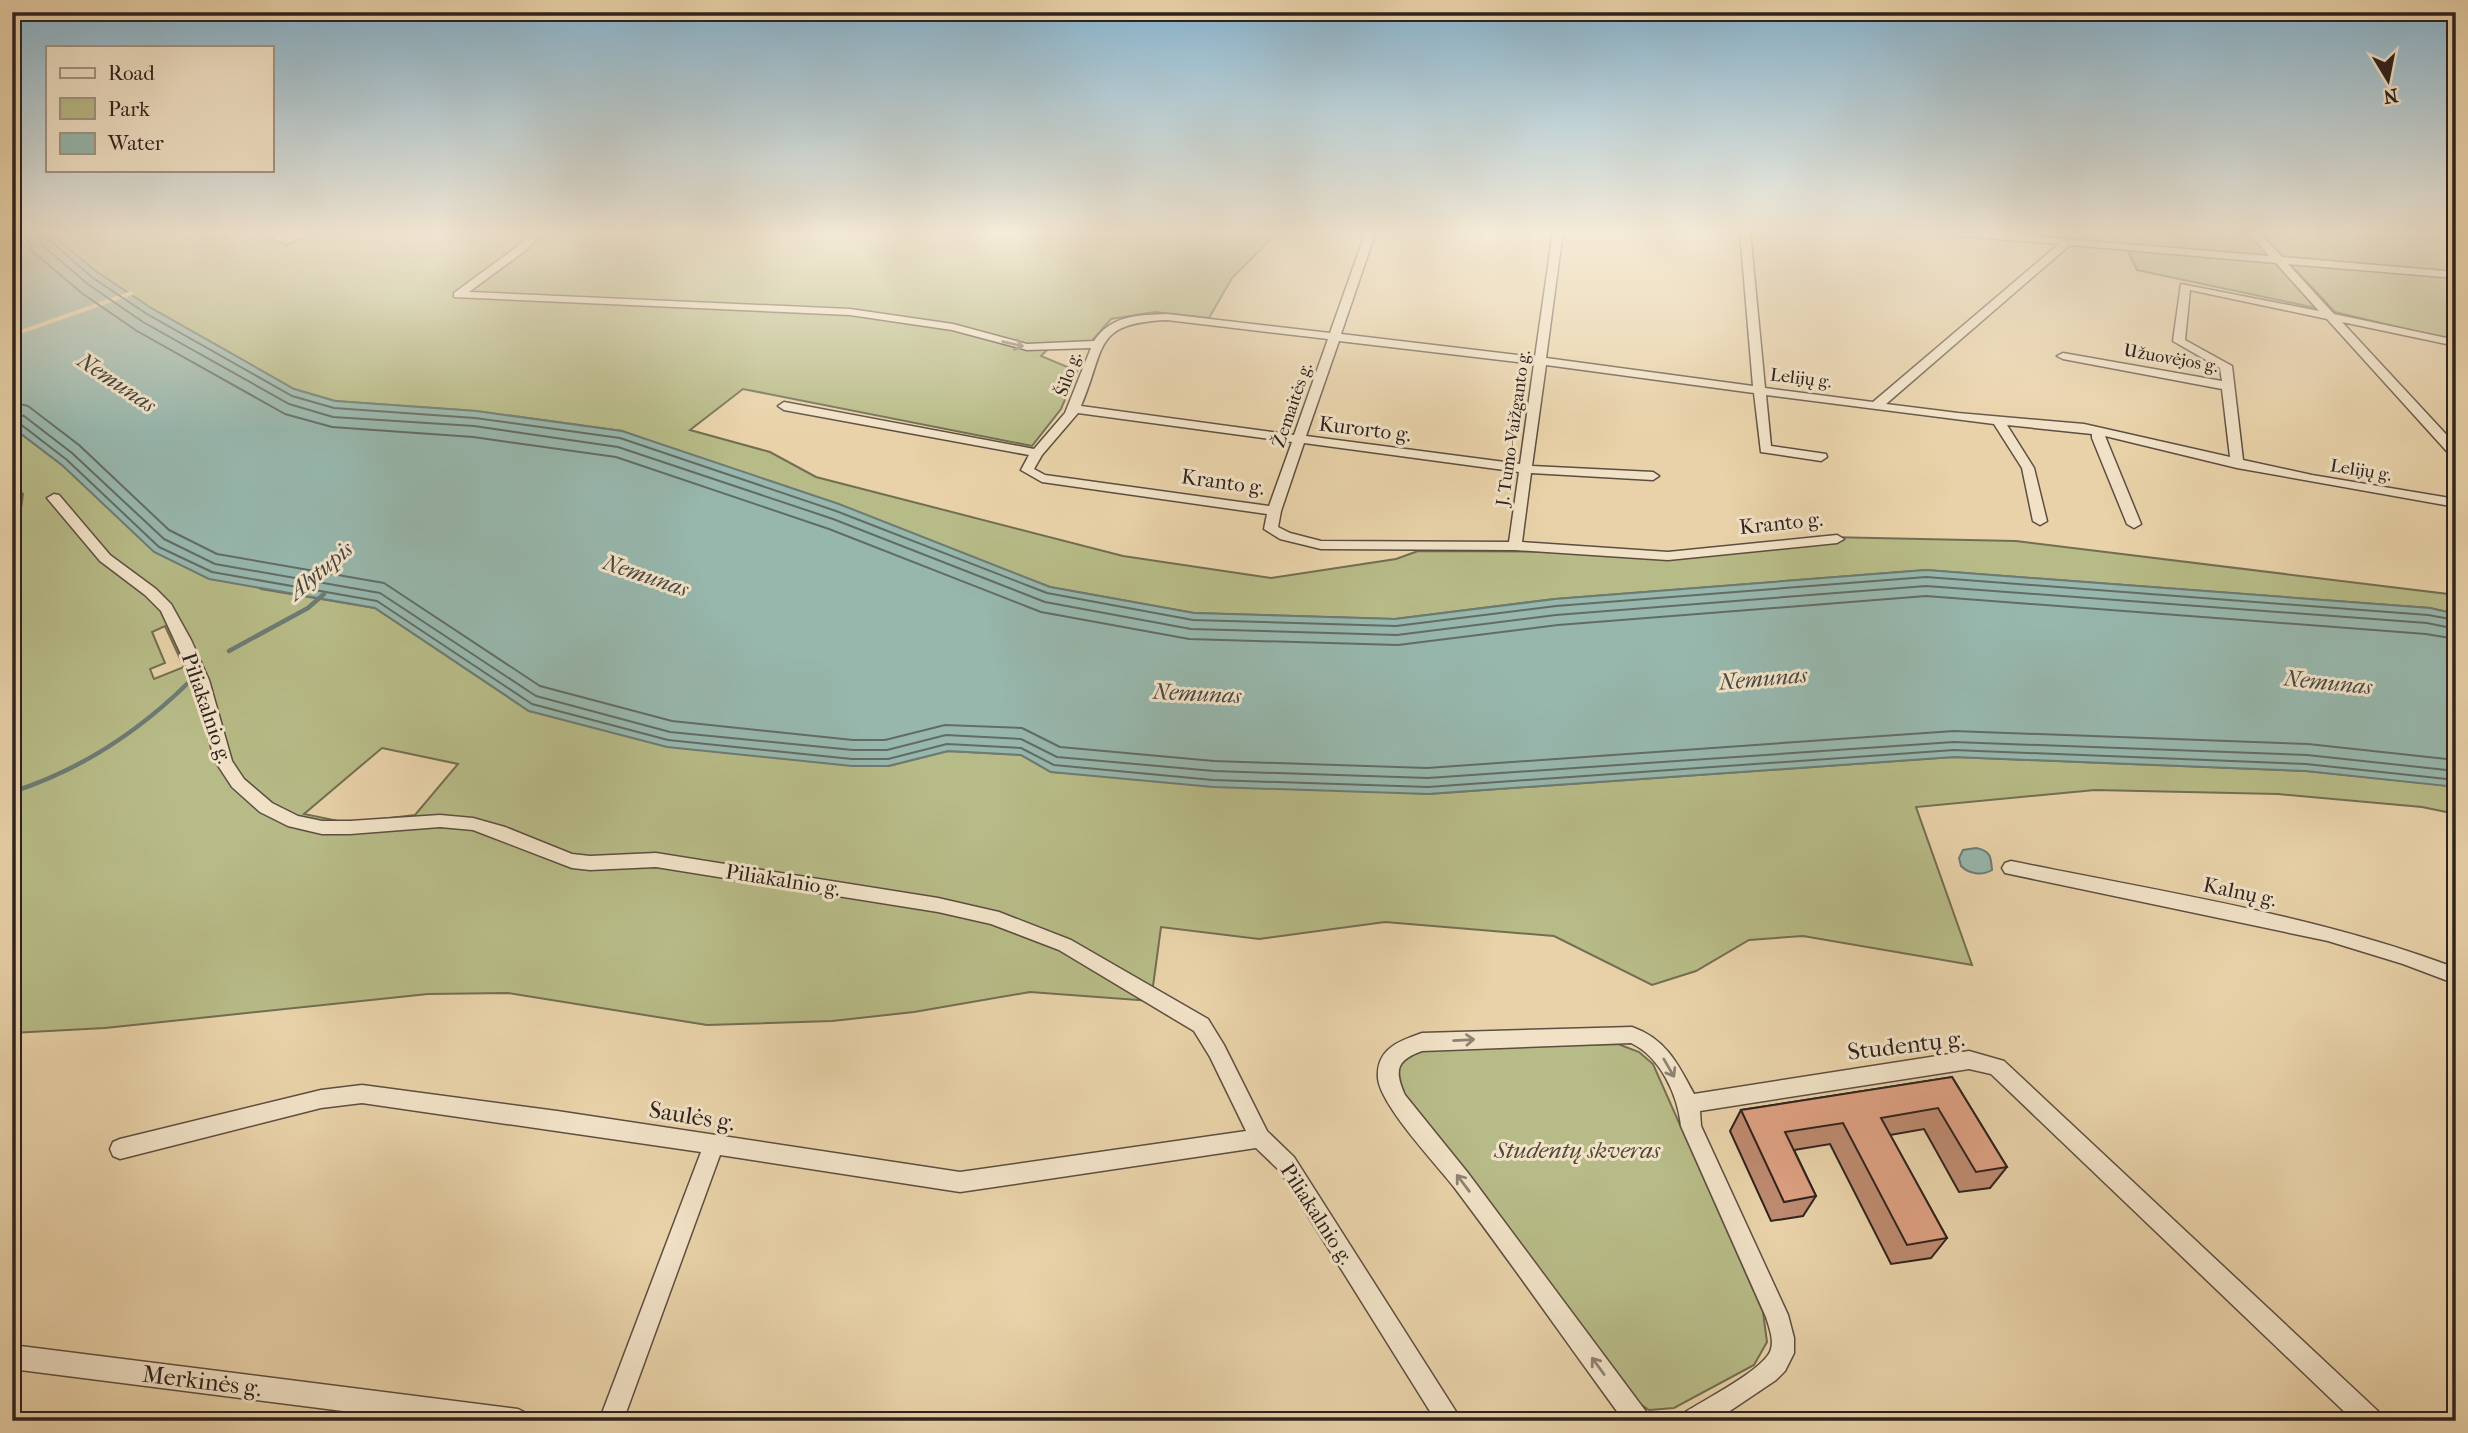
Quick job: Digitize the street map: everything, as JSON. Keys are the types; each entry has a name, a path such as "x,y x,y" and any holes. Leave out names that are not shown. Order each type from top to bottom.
{"street":[{"path":"504,298 850,312 953,327 1027,347 1096,344"},
{"name":"Žemaitės g.","path":"1274,511 1347,298"},
{"name":"J. Tumo-Vaižganto g.","path":"1515,546 1549,298"},
{"path":"1751,298 1765,450 1821,457"},
{"path":"1877,405 2003,298"},
{"name":"Užuovėjos g.","path":"2063,356 2228,386 2226,366 2179,341 2184,298"},
{"name":"Užuovėjos g.","path":"2245,298 2332,315"},
{"path":"2315,298 2456,453"},
{"path":"2332,315 2456,343"},
{"name":"Lelijų g.","path":"1138,319 1167,317 1334,335 1958,417 2099,431 2237,464 2456,503"},
{"name":"Šilo g.","path":"1037,453 1074,409 1096,344 1105,330 1118,323 1138,319"},
{"path":"2228,386 2237,464"},
{"path":"784,406 1037,453"},
{"name":"Kurorto g.","path":"1074,409 1525,469 1653,476"},
{"path":"1997,419 2028,468 2040,521"},
{"path":"2099,431 2098,438 2134,524"},
{"name":"Kranto g.","path":"1037,453 1027,470 1042,478 1274,511 1271,529 1285,536 1321,545 1515,546 1668,556 1836,539"},
{"name":"Piliakalnio g.","path":"54,498 106,559 153,594 171,614 202,680 229,772 257,800 280,817 328,830 419,821 472,823 518,838 575,862 628,858 656,860 939,905 993,917 1065,945 1200,1025 1217,1051 1260,1138 1287,1164 1450,1421"},
{"name":"Kalnų g.","path":"2011,868 2328,933 2456,976"},
{"path":"1639,1421 1470,1191 1398,1101 1388,1080 1390,1061 1402,1049 1422,1042 1632,1035 1652,1044 1660,1053 1689,1104 1691,1126 1777,1315 1783,1345 1781,1356 1773,1366 1745,1389 1692,1421"},
{"name":"Studentų g.","path":"1689,1104 1944,1062 1969,1060 1997,1067 2372,1421"},
{"name":"Saulės g.","path":"120,1149 321,1099 362,1094 530,1116 960,1182 1260,1138"},
{"path":"611,1421 713,1146"},
{"name":"Merkinės g.","path":"12,1357 518,1421"}],"green space":[{"path":"136,298 1221,298 1209,318 1155,312 1111,319 1091,342 1048,349 1041,356 1077,371 1061,409 1032,446 743,389 690,430 770,452 816,477 1123,556 1271,578 1396,559 1418,551 1668,552 1827,537 2016,541 2456,595 2456,614 2430,608 1926,570 1555,599 1395,619 1194,613 1050,587 622,431 476,411 335,401 294,389"},
{"path":"2268,298 2307,298 2316,308"},
{"path":"2322,298 2456,298 2456,341 2335,312"},
{"path":"12,427 62,465 261,589 375,608 529,711 889,766 948,751 1021,755 1051,772 1428,794 1954,757 2306,771 2452,786 2456,787 2456,814 2422,807 2278,794 2095,790 1916,807 1972,965 1803,936 1749,940 1696,971 1652,985 1554,936 1385,922 1259,939 1161,927 1151,1001 1030,992 914,1012 832,1021 707,1025 508,993 428,994 105,1028 12,1033 12,519 20,516 23,494 12,482","holes":["165,626 184,667 154,679 150,669 165,663 152,632","382,748 458,764 415,815 348,823 304,814"]},
{"name":"Studentų skveras","path":"1618,1044 1639,1052 1653,1064 1763,1312 1767,1342 1754,1365 1674,1408 1649,1410 1630,1397 1401,1089 1394,1075 1399,1062 1416,1049"}],"water":[{"name":"Nemunas","path":"12,298 136,298 294,389 335,401 476,411 622,431 839,504 1050,587 1194,613 1395,619 1555,599 1926,570 2430,608 2456,614 2456,787 2306,771 1954,757 1428,794 1213,787 1051,772 1021,755 948,751 888,766 852,766 667,747 529,711 375,608 209,579 154,552 62,465 12,427"},
{"path":"1976,848 1989,855 1992,870 1976,873 1961,866 1959,858 1963,850"}],"pier":[{"path":"112,298 124,298 12,337 12,333"}],"building":[{"path":"1952,1077 2007,1167 1976,1172 1938,1108 1881,1118 1947,1238 1907,1245 1843,1123 1785,1132 1816,1196 1784,1202 1741,1110"}],"waterway":[{"name":"Alytupis","path":"229,651 308,608 324,594"},
{"name":"Alytupis","path":"12,792 61,773 107,748 149,718 188,683"}]}
